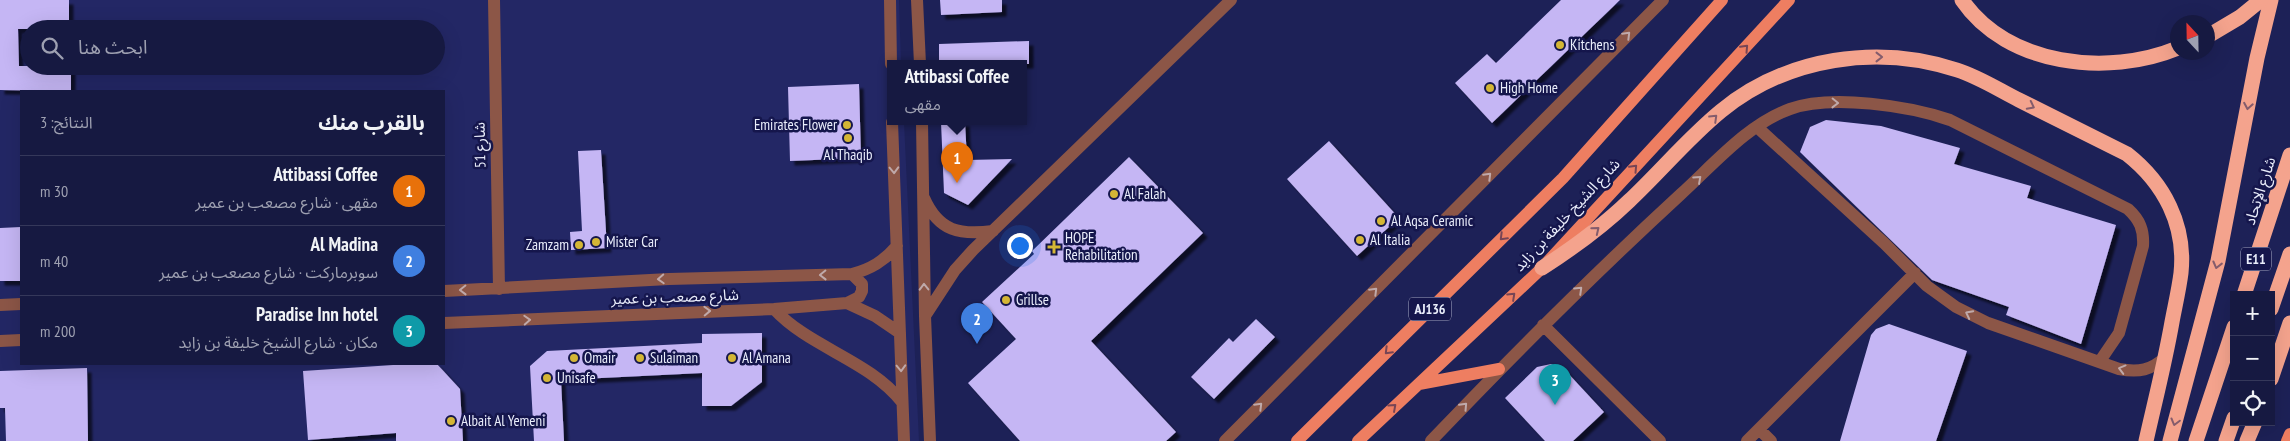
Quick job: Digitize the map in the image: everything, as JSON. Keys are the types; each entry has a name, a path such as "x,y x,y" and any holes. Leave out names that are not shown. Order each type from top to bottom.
{"highway":[{"path":"1962,0 1982,22 2013,44 2045,57 2068,62 2111,61 2153,56 2170,51"},
{"path":"2215,32 2240,18 2261,0"},
{"path":"2257,58 2261,0"},
{"path":"2170,441 2218,261 2257,58 2272,0"},
{"path":"1542,268 1609,220 1721,112 1749,92 1786,73 1835,60 1878,57 1911,59 1944,66 1983,81 2128,154 2152,176 2166,197 2176,221 2182,256 2181,274 2166,357 2146,441"},
{"name":"شارع الإتحاد","path":"2245,291 2290,155"},
{"name":"E11","path":"2275,297 2290,254"},
{"path":"2275,367 2290,323"},
{"path":"2196,441 2231,336"},
{"path":"2226,441 2231,426"},
{"path":"2247,441 2253,426"}],"main road":[{"name":"شارع الشيخ خليفة بن زايد","path":"1296,441 1563,178 1722,0"},
{"name":"شارع الشيخ خليفة بن زايد","path":"1358,441 1542,268 1789,0"},
{"path":"1419,384 1499,369"},
{"path":"1370,441 1374,425"},
{"path":"2287,441 2290,434"}],"street":[{"name":"شارع 51","path":"494,0 499,289"},
{"path":"890,0 891,60"},
{"path":"916,0 920,60"},
{"path":"925,316 955,270 993,230 1231,0"},
{"path":"1225,441 1663,0"},
{"path":"1431,441 1499,369 1632,239 1757,127 1791,109 1822,102 1902,109 1934,115 1966,127 2128,209 2136,216 2144,235 2143,246 2119,333 2100,361"},
{"path":"892,125 904,441"},
{"path":"922,125 925,316 930,441"},
{"path":"1757,127 1941,297 1971,316 2119,369 2140,371 2155,366 2166,357"},
{"path":"922,195 936,218 957,232 974,233 993,230"},
{"name":"شارع مصعب بن عمير","path":"445,290 499,289 668,279 852,274 878,265 898,246"},
{"path":"1746,441 1914,273"},
{"path":"847,304 859,298 862,291 862,284 852,274"},
{"path":"0,305 20,304"},
{"name":"شارع مصعب بن عمير","path":"445,323 774,309 847,304 875,316 900,333"},
{"path":"774,309 791,325 877,378 902,402"},
{"path":"1543,325 1660,441"},
{"path":"0,341 20,340"},
{"path":"1759,429 1771,441"}],"shaded area":[{"path":"0,0 899,0 901,60 887,60 887,125 904,125 919,441 0,441"}],"building":[{"path":"0,0 69,0 69,20 20,20 20,29 18,29 20,75 71,75 71,90 0,90"},
{"path":"940,0 1002,0 1002,12 941,15"},
{"path":"1561,0 1620,0 1492,123 1455,83 1487,54 1496,63"},
{"path":"1029,41 1029,64 1027,64 1027,60 939,60 939,44"},
{"path":"859,84 861,158 790,161 788,87"},
{"path":"1826,120 1881,126 1960,148 1954,164 2031,186 2027,198 2116,225 2081,344 2006,315 2009,307 1932,280 1800,152 1810,127"},
{"path":"941,125 965,125 967,160 1012,159 968,205 944,193"},
{"path":"1329,141 1399,218 1357,256 1287,179"},
{"path":"601,150 607,248 571,250 570,232 582,231 578,151"},
{"path":"1129,157 1203,233 1091,341 1176,432 1166,441 1020,441 968,383 1016,339 982,302 1034,254 1032,251"},
{"path":"20,227 20,281 0,281 0,228"},
{"path":"1256,319 1275,337 1214,399 1191,377 1229,338 1233,342"},
{"path":"1889,324 1967,351 1936,441 1840,441 1871,335 1876,329"},
{"path":"762,333 762,382 731,406 702,406 702,373 561,380 564,441 534,441 530,366 547,351 702,343 702,334"},
{"path":"1551,364 1565,370 1604,412 1573,441 1545,441 1505,398 1537,367"},
{"path":"393,365 438,365 460,389 463,441 396,441 396,433 308,440 303,371"},
{"path":"87,368 88,441 6,441 5,408 0,408 0,371"}],"place":[{"name":"Kitchens","path":"1560,45"},
{"name":"High Home","path":"1490,88"},
{"name":"Emirates Flower","path":"847,125"},
{"name":"Al Thaqib","path":"848,138"},
{"name":"Attibassi Coffee","path":"957,183"},
{"name":"Al Falah","path":"1114,194"},
{"name":"Al Aqsa Ceramic","path":"1381,221"},
{"name":"Al Italia","path":"1360,240"},
{"name":"Mister Car","path":"596,242"},
{"name":"Zamzam","path":"579,245"},
{"name":"HOPE Rehabilitation","path":"1054,247"},
{"name":"Grillse","path":"1006,300"},
{"name":"Al Madina","path":"977,344"},
{"name":"Omair","path":"574,358"},
{"name":"Sulaiman","path":"640,358"},
{"name":"Al Amana","path":"732,358"},
{"name":"Unisafe","path":"547,378"},
{"name":"Paradise Inn hotel","path":"1555,405"},
{"name":"Albait Al Yemeni","path":"451,421"}]}
